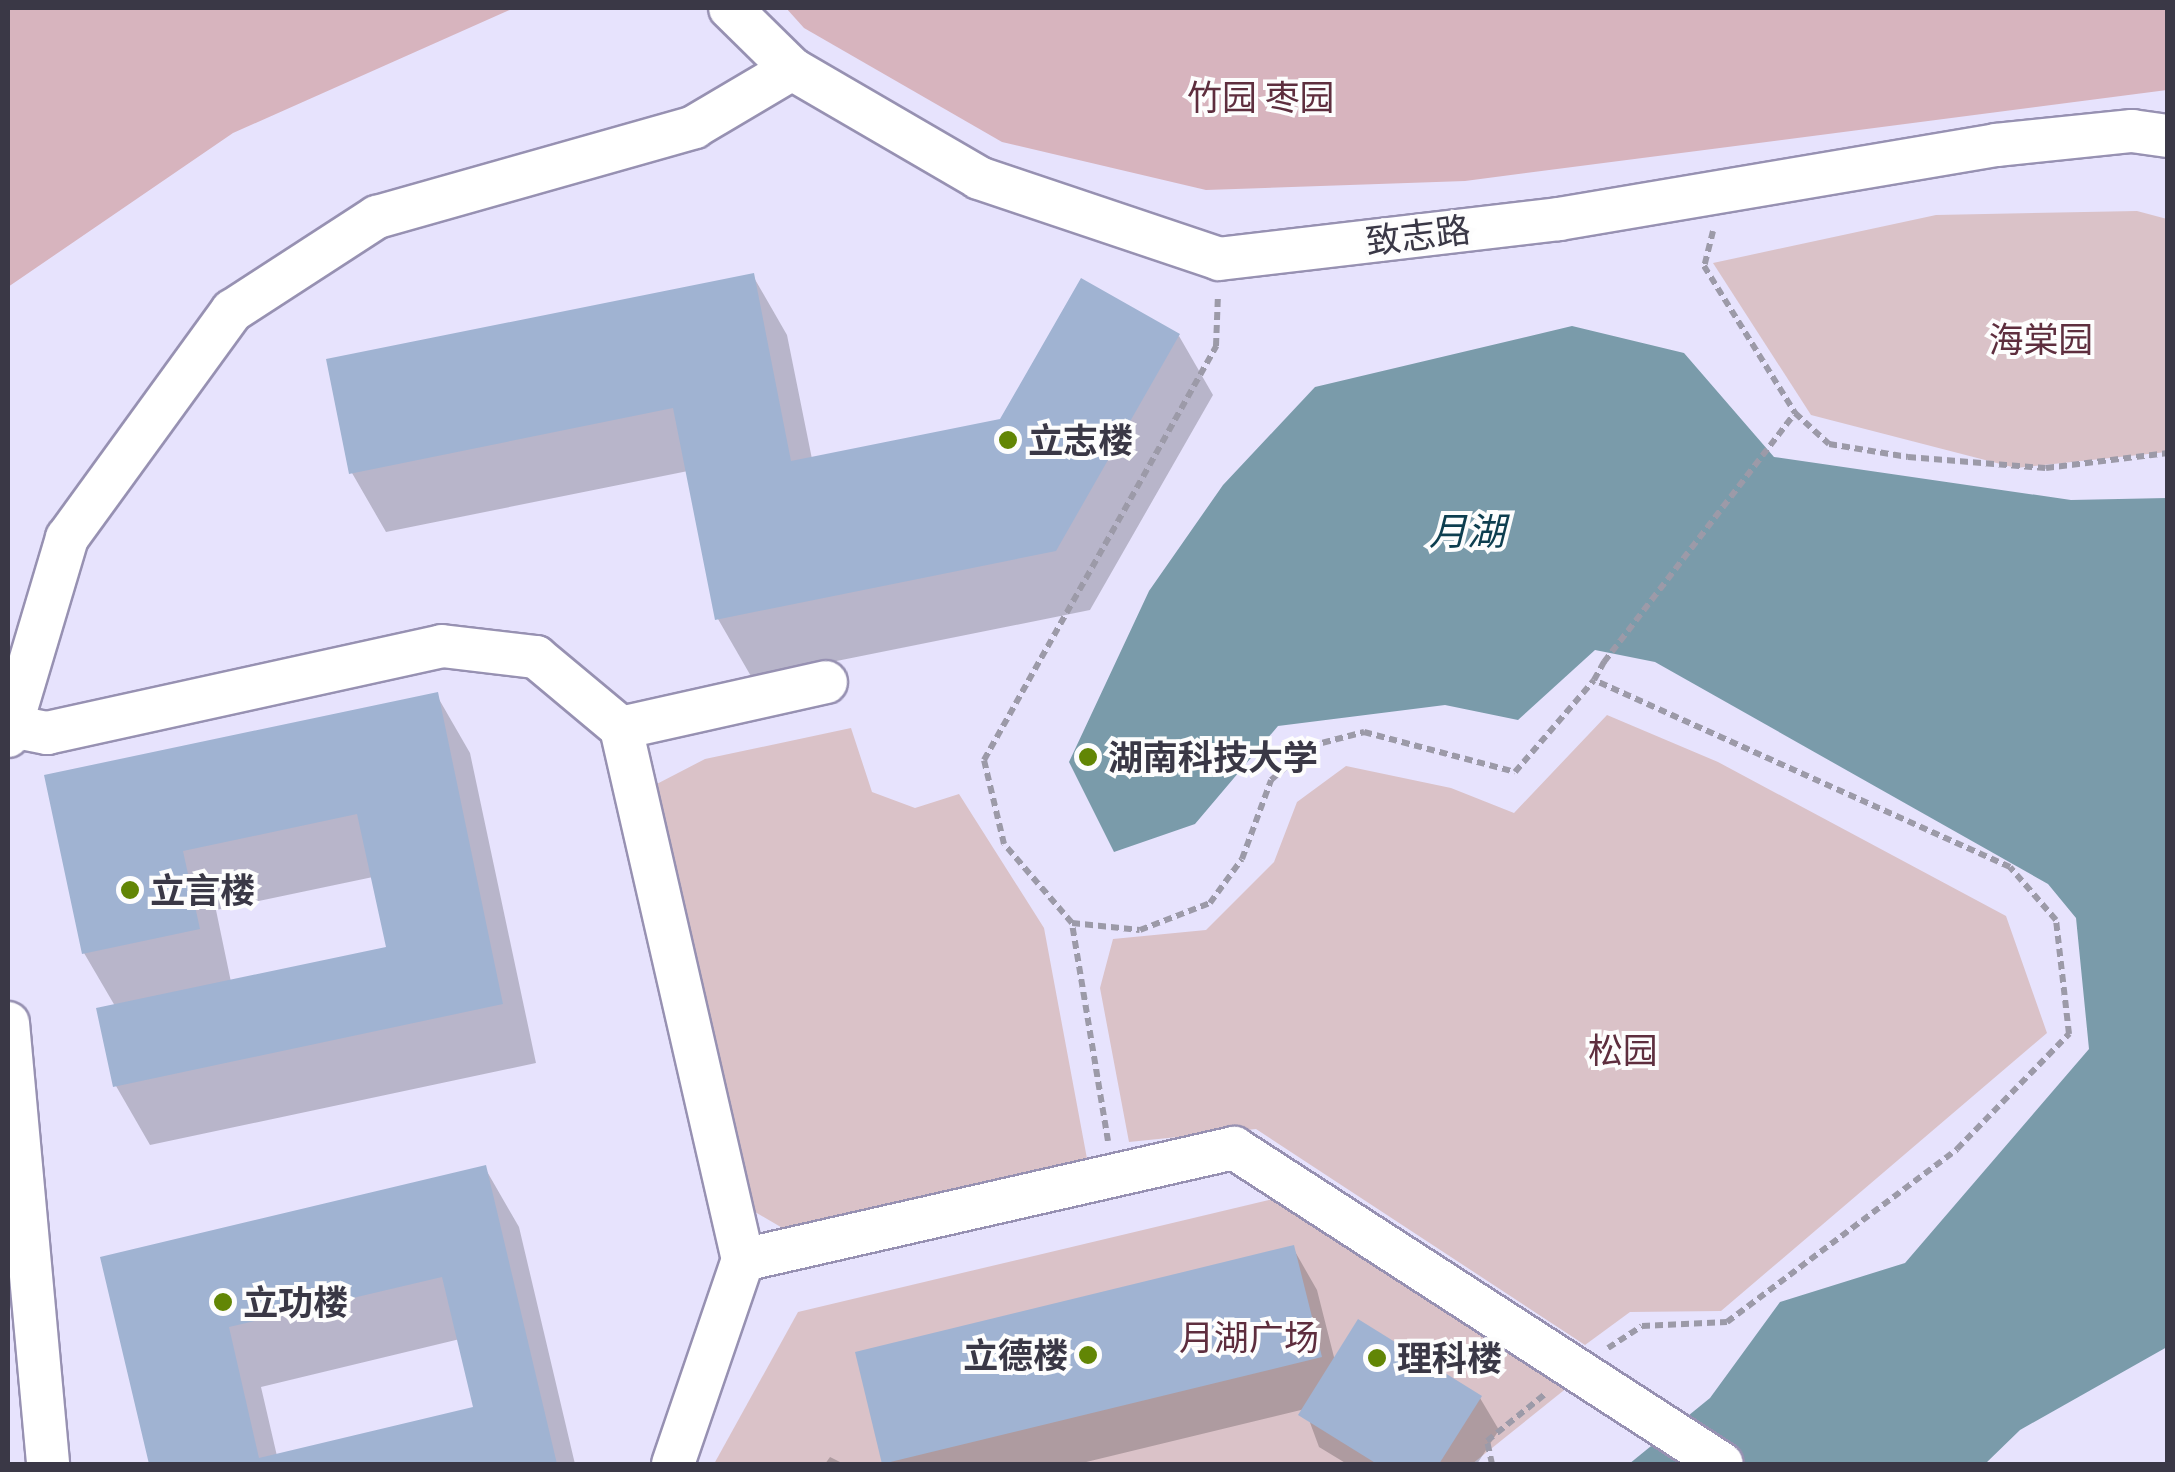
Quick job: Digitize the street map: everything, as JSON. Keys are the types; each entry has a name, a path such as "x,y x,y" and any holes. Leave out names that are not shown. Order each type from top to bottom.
{"street":[{"name":"致志路","path":"730,8 792,69 979,178 1220,259 1560,219 1724,188 1996,145 2132,131 2168,136"},
{"path":"673,1464 743,1260 621,728 536,657 442,646 47,733 9,731 67,538 232,311 376,217 694,127 792,69"},
{"path":"621,728 826,682"},
{"path":"8,1024 48,1464"},
{"path":"743,1260 1234,1148 1580,1366 1722,1464"}],"path":[{"path":"1724,188 1704,266 1794,416 1829,444 1908,457 2046,468 2168,453"},
{"path":"1117,1174 1072,923 1004,844 984,760 1216,346 1220,259"},
{"path":"1072,923 1140,930 1210,903 1242,859 1271,780 1310,746 1364,732 1515,772 1594,680 1794,416"},
{"path":"1492,1464 1487,1441 1580,1366 1642,1326 1726,1322 1957,1150 2069,1034 2056,920 2010,867 1594,680"}],"shaded area":[{"name":"湖南科技大学","path":"8,8 2055,8 2167,50 2167,1464 8,1464"}],"green space":[{"path":"8,8 514,8 233,133 8,287"},
{"name":"竹园 枣园","path":"786,8 2167,8 2167,90 1465,181 1206,190 1002,142 804,28"},
{"name":"海棠园","path":"2137,211 2167,219 2167,452 2016,468 1811,415 1713,263 1936,215"},
{"name":"松园","path":"1607,715 1718,762 2006,916 2047,1033 1721,1311 1630,1312 1585,1345 1256,1129 1129,1142 1100,988 1113,939 1206,930 1274,862 1297,802 1346,766 1451,788 1514,813"},
{"path":"851,728 872,792 915,808 959,794 1044,928 1088,1164 791,1233 750,1209 651,787 705,759"},
{"name":"月湖广场","path":"1273,1199 1568,1387 1472,1464 714,1464 798,1312"}],"water":[{"name":"月湖","path":"1572,326 1684,353 1774,457 2071,500 2167,498 2167,1347 2020,1430 1985,1464 1629,1464 1710,1398 1780,1302 1905,1263 2089,1049 2076,918 2048,884 1655,662 1595,650 1518,720 1445,705 1278,726 1195,824 1114,852 1069,762 1149,591 1223,485 1315,387"}],"building":[{"name":"立志楼","path":"754,273 791,461 1000,419 1081,278 1180,334 1056,551 715,620 673,408 349,474 326,359"},
{"name":"立言楼","path":"438,692 503,1004 113,1087 96,1008 386,947 357,814 183,851 200,929 82,954 44,775"},
{"name":"立功楼","path":"486,1165 557,1464 149,1464 100,1257","holes":["442,1277 473,1407 259,1458 229,1327"]},
{"name":"立德楼","path":"1294,1245 1322,1357 882,1464 855,1352"},
{"name":"理科楼","path":"1358,1319 1482,1396 1439,1464 1377,1464 1298,1415"}],"place":[{"name":"立志楼","path":"1008,440"},
{"name":"湖南科技大学","path":"1088,757"},
{"name":"立言楼","path":"130,890"},
{"name":"立功楼","path":"223,1302"},
{"name":"立德楼","path":"1088,1355"},
{"name":"理科楼","path":"1377,1358"}]}
